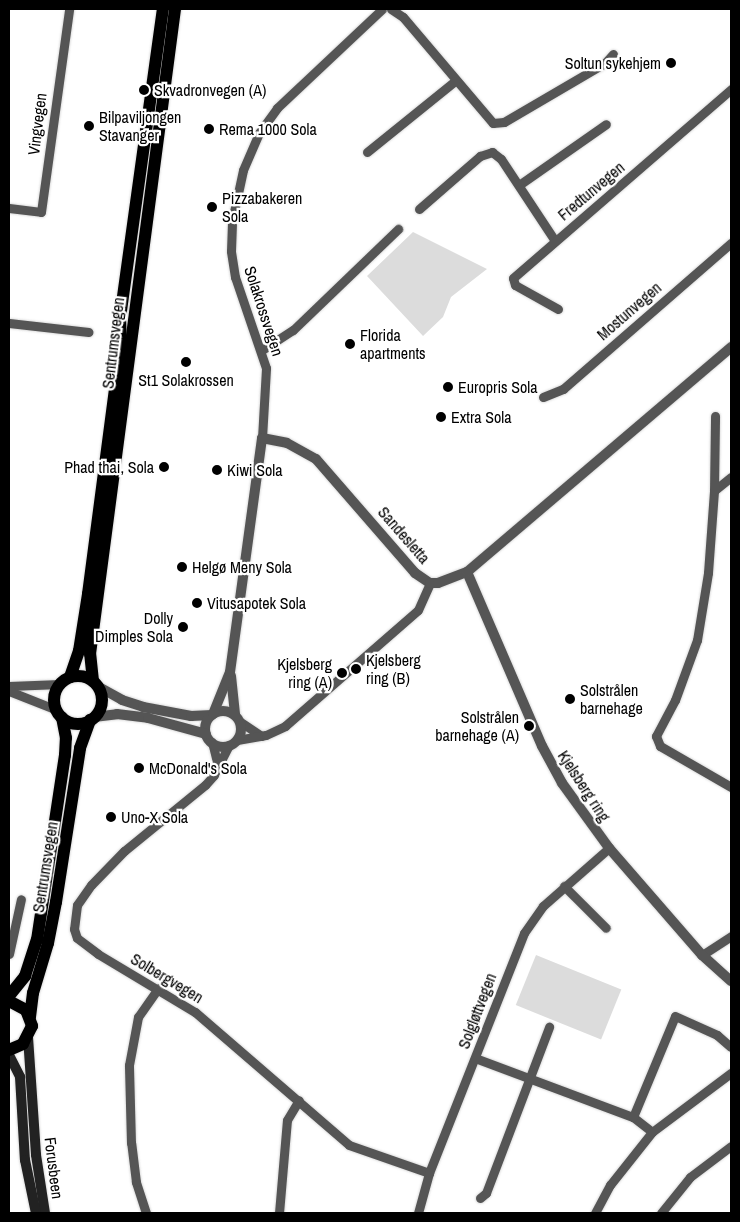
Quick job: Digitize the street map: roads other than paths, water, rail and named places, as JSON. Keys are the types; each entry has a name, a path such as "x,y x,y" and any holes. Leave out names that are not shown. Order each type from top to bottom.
{"main road":[{"name":"Sentrumsvegen","path":"9,996 25,976 37,940 65,755 66,738 54,697 65,681 79,651 122,345 120,318 163,9"},
{"name":"Sentrumsvegen","path":"28,1038 33,993 48,943 56,902 80,748 102,700 96,684 90,654 174,9"},
{"path":"65,681 86,677 96,684"},
{"path":"59,714 75,723 92,719"},
{"path":"9,1001 20,1004 30,1017"},
{"path":"9,1050 23,1044 28,1038"},
{"name":"Forusbeen","path":"28,1038 36,1155 45,1213"},
{"name":"Forusbeen","path":"9,1055 20,1077 25,1160 36,1213"}],"street":[{"name":"Vingvegen","path":"9,208 41,212 70,9"},
{"name":"Solakrossvegen","path":"262,438 267,383 262,350 241,296 231,251 232,221 243,170 259,134 277,108 382,9"},
{"path":"391,9 403,17 455,81 493,123 504,122 605,62 613,54"},
{"path":"368,152 455,81"},
{"name":"Fredtunvegen","path":"558,309 512,281 554,241 731,90"},
{"path":"519,185 606,124"},
{"path":"419,208 480,156 492,152 501,159 554,241"},
{"path":"262,350 292,330 398,230"},
{"name":"Mostunvegen","path":"544,397 563,389 731,243"},
{"path":"9,323 88,332"},
{"name":"Sandesletta","path":"262,438 287,443 316,459 415,573 430,583 447,581 467,572 731,347"},
{"path":"715,416 714,491 708,573 697,640 675,700 656,742 731,787"},
{"path":"218,766 209,738 208,720 212,715 230,672 262,438"},
{"path":"714,491 731,477"},
{"name":"Kjelsberg ring","path":"467,572 551,765 609,848 702,955 731,981"},
{"path":"92,719 117,714 148,718 209,738 233,743 261,736 285,726 406,621 418,610 430,583"},
{"path":"230,672 237,718 241,730 233,743"},
{"path":"9,686 65,681"},
{"path":"96,684 122,700 143,707 191,716 212,715 220,711 237,718 261,736"},
{"path":"9,691 59,714"},
{"name":"Solbergvegen","path":"233,743 205,785 124,851 91,885 77,905 74,929 80,941 195,1012 357,1149 429,1173"},
{"name":"Solgløttvegen","path":"418,1213 429,1173 524,933 543,906 609,848"},
{"path":"564,886 606,928"},
{"path":"9,954 21,899"},
{"path":"702,955 731,936"},
{"path":"146,1213 136,1182 130,1137 129,1065 138,1017 158,988"},
{"path":"633,1117 675,1016 717,1035 731,1047"},
{"path":"480,1198 486,1193 549,1027"},
{"path":"474,1058 633,1117 652,1132"},
{"path":"596,1213 610,1185 652,1132 731,1073"},
{"path":"279,1213 287,1120 298,1100"},
{"path":"662,1213 690,1177 731,1146"}],"place":[{"name":"Soltun sykehjem","path":"671,63"},
{"name":"Skvadronvegen (A)","path":"144,90"},
{"name":"Bilpaviljongen Stavanger","path":"89,126"},
{"name":"Rema 1000 Sola","path":"209,129"},
{"name":"Pizzabakeren Sola","path":"212,207"},
{"name":"Florida apartments","path":"350,344"},
{"name":"St1 Solakrossen","path":"186,362"},
{"name":"Europris Sola","path":"448,387"},
{"name":"Extra Sola","path":"441,417"},
{"name":"Phad thai, Sola","path":"164,467"},
{"name":"Kiwi Sola","path":"217,470"},
{"name":"Helgø Meny Sola","path":"182,567"},
{"name":"Vitusapotek Sola","path":"197,603"},
{"name":"Dolly Dimples Sola","path":"183,627"},
{"name":"Kjelsberg ring (B)","path":"356,669"},
{"name":"Kjelsberg ring (A)","path":"342,673"},
{"name":"Solstrålen barnehage","path":"570,699"},
{"name":"Solstrålen barnehage (A)","path":"529,726"},
{"name":"McDonald's Sola","path":"139,768"},
{"name":"Uno-X Sola","path":"111,817"}]}
